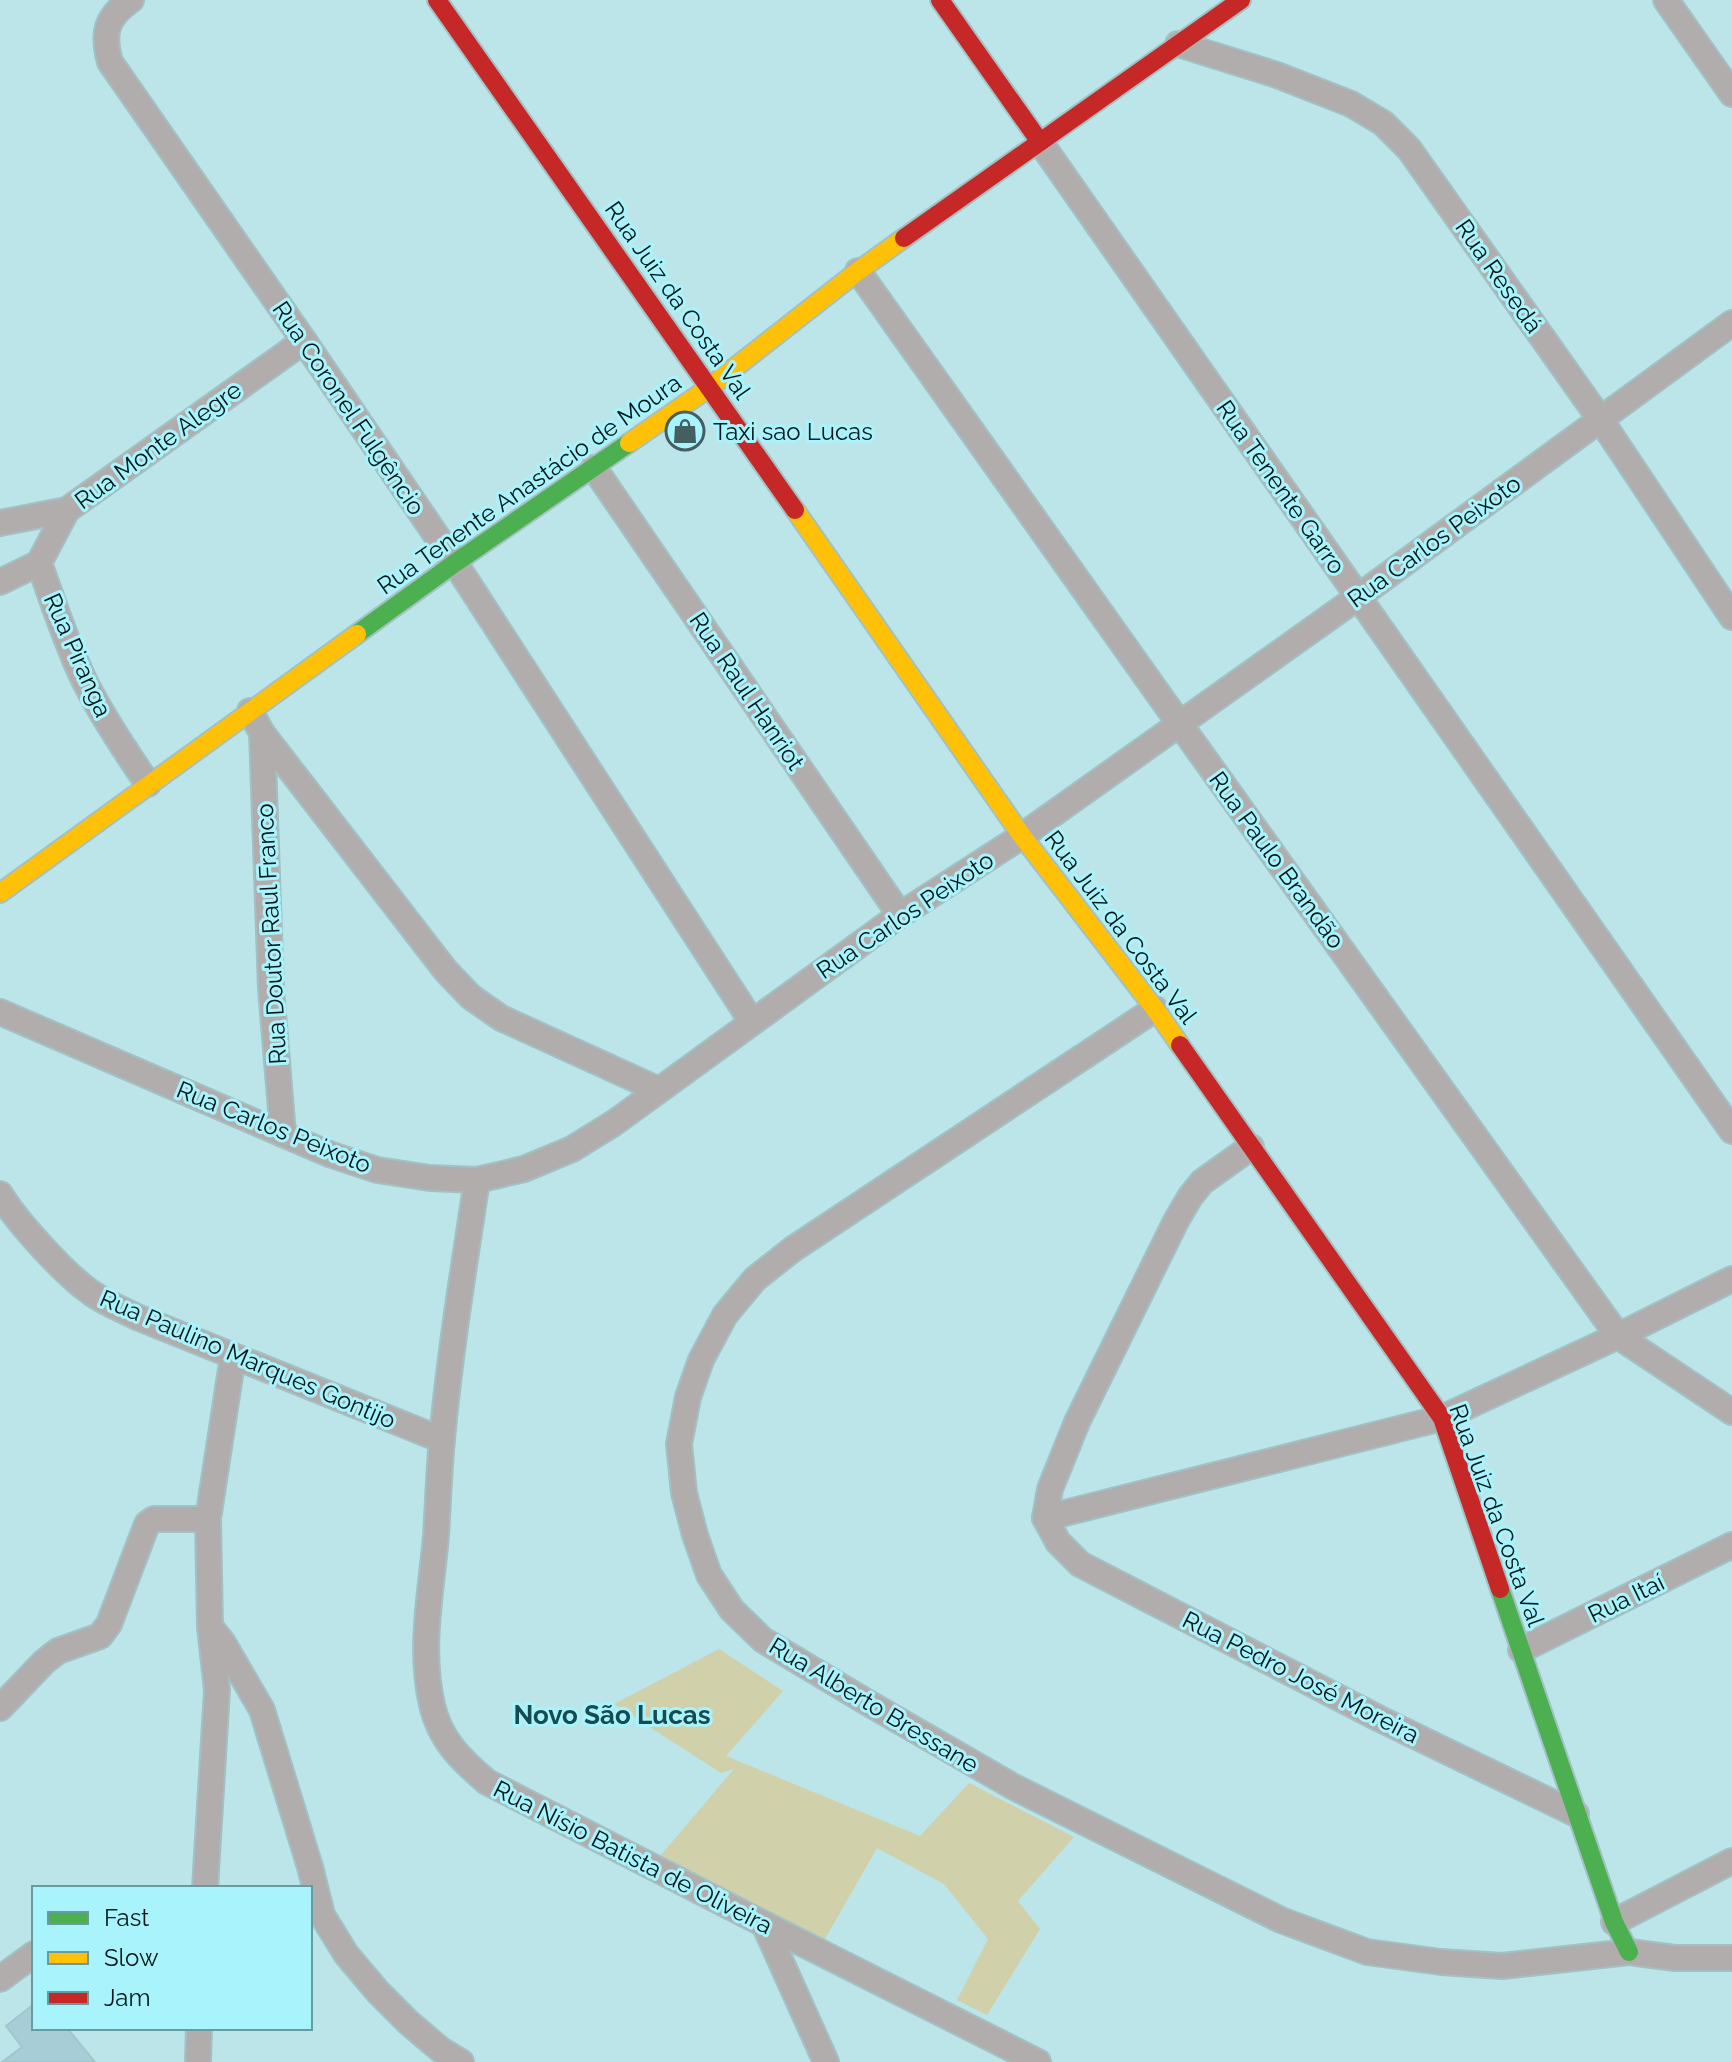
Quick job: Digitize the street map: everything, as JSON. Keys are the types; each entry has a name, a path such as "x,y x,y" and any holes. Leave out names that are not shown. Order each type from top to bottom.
{"street":[{"name":"Rua Coronel Fulgêncio","path":"131,0 113,15 106,31 110,62 455,563 752,1022"},
{"name":"Rua Juiz da Costa Val","path":"437,0 1022,836 1155,1009 1442,1418 1576,1814 1614,1922 1629,1952"},
{"name":"Rua Tenente Garro","path":"940,0 1732,1131"},
{"name":"Rua Tenente Anastácio de Moura","path":"0,893 455,563 710,387 858,271 1241,0"},
{"path":"1666,0 1732,94"},
{"name":"Rua Resedá","path":"1178,44 1277,75 1351,104 1383,123 1409,149 1600,419 1732,617"},
{"name":"Rua Paulo Brandão","path":"858,271 1618,1336 1732,1412"},
{"name":"Rua Carlos Peixoto","path":"0,1012 329,1154 377,1170 430,1178 477,1180 524,1169 572,1149 614,1123 900,915 1022,836 1358,597 1732,323"},
{"name":"Rua Monte Alegre","path":"0,523 67,510 304,341"},
{"name":"Rua Raul Hanriot","path":"594,468 900,915"},
{"path":"0,582 39,563 67,510"},
{"name":"Rua Piranga","path":"39,563 86,684 148,784"},
{"path":"250,711 262,733 446,971 471,997 501,1018 659,1090"},
{"name":"Rua Doutor Raul Franco","path":"262,733 271,989 283,1134"},
{"name":"Rua Alberto Bressane","path":"1155,1009 793,1249 755,1279 725,1315 701,1360 688,1397 679,1444 684,1493 709,1575 732,1610 763,1640 1012,1786 1281,1920 1367,1952 1441,1962 1502,1966 1629,1952 1675,1958 1732,1958"},
{"path":"1251,1147 1202,1182 1176,1221 1077,1422 1050,1489 1045,1518 1442,1418 1732,1279"},
{"name":"Rua Nísio Batista de Oliveira","path":"477,1180 442,1440 425,1644 432,1706 442,1733 460,1759 487,1782 1038,2062"},
{"name":"Rua Paulino Marques Gontijo","path":"2,1207 92,1294 137,1317 442,1440"},
{"path":"205,1886 217,1690 210,1627 208,1519 233,1356"},
{"name":"Rua Pedro José Moreira","path":"1045,1518 1058,1542 1080,1564 1380,1719 1576,1814"},
{"path":"0,1708 58,1651 100,1636 109,1624 147,1524 154,1519 208,1519"},
{"name":"Rua Itaí","path":"1521,1650 1732,1545"},
{"path":"210,1627 223,1643 262,1710 322,1915 346,1954 378,1992 441,2050 461,2062"},
{"path":"1614,1922 1732,1861"},
{"path":"764,1924 826,2062"},
{"path":"0,1979 32,1955"},
{"path":"198,2062 199,2030"}],"green space":[{"path":"719,1649 783,1691 726,1756 920,1836 969,1783 1074,1837 1018,1901 1040,1929 987,2015 957,2000 988,1939 944,1884 877,1848 821,1946 655,1862 734,1769 721,1773 614,1704"}],"building":[{"path":"32,2006 32,2030 69,2030 95,2062 2,2062 22,2047 6,2026"}],"traffic: fast":[{"path":"357,634 629,443"},
{"path":"1500,1589 1614,1922 1629,1952"}],"traffic: slow":[{"path":"629,443 710,387 904,238"},
{"path":"795,510 1022,836 1180,1045"},
{"path":"0,893 357,634"}],"traffic: jam":[{"path":"437,0 795,510"},
{"path":"940,0 1040,142"},
{"path":"904,238 1241,0"},
{"path":"1180,1045 1442,1418 1500,1589"}],"place":[{"name":"Taxi sao Lucas","path":"685,431"}],"district":[{"name":"Novo São Lucas","path":"612,1715"}]}
